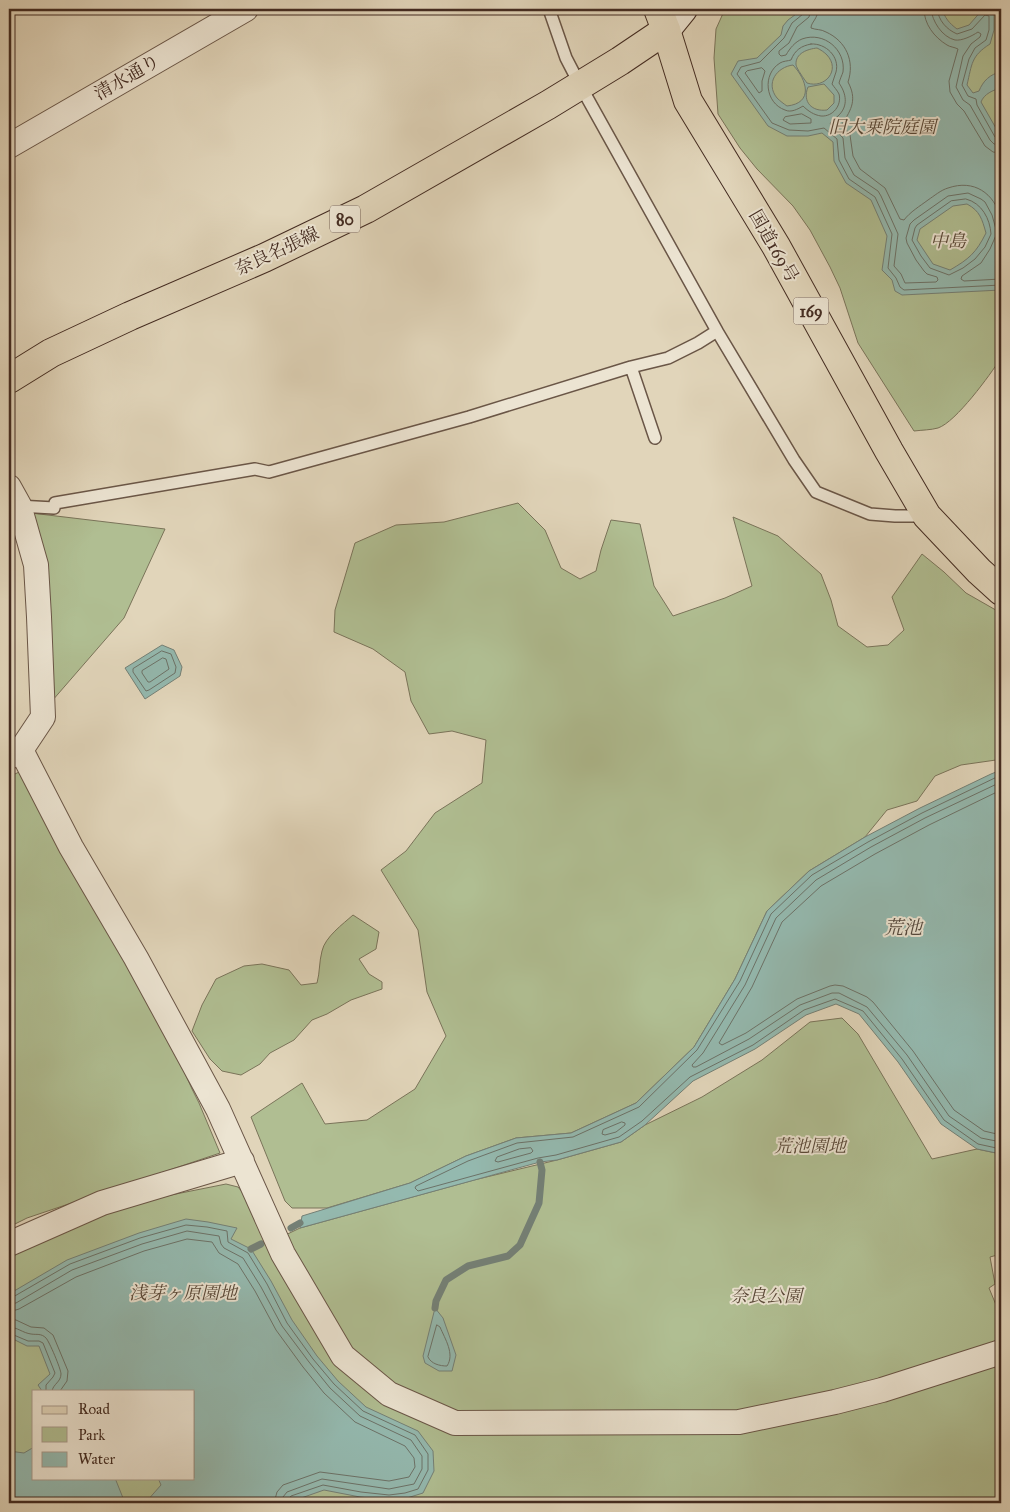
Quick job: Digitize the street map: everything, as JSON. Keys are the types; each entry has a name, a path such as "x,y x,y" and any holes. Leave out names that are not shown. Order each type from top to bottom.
{"main road":[{"name":"奈良名張線","path":"9,379 51,353 130,316 264,258 366,209 620,61 662,20"},
{"name":"国道169号","path":"662,20 688,101 776,246 927,516 978,570 1001,591"}],"street":[{"name":"清水通り","path":"9,146 246,9"},
{"path":"662,20 683,9"},
{"path":"12,500 36,565 43,717 15,754 136,958 218,1109 283,1254 343,1356 389,1394 455,1423 739,1422 882,1390 1001,1352"},
{"path":"9,1244 102,1203 242,1161"}],"lane":[{"path":"549,9 566,58 580,86 717,331 794,460 816,492 870,514 927,516"},
{"path":"12,500 54,508 55,503 254,469 269,472 469,417 631,367 668,358 717,331"},
{"path":"631,367 655,438"}],"green space":[{"name":"旧大乗院庭園","path":"725,9 746,9 750,14 758,9 1001,9 1001,358 963,408 938,428 914,431 858,343 840,288 810,230 793,206 757,169 740,148 718,114 714,58 716,29"},
{"path":"518,503 545,530 561,568 580,579 596,571 611,520 640,524 654,586 673,616 725,598 752,586 733,517 778,536 821,574 838,626 867,647 888,645 904,630 892,597 922,554 966,593 1001,613 1001,757 996,760 961,765 935,776 917,801 887,810 865,837 809,871 767,911 735,979 694,1047 636,1103 571,1133 516,1138 466,1156 410,1183 327,1208 292,1208 285,1201 251,1117 302,1083 325,1124 367,1120 415,1089 446,1036 427,992 418,930 381,870 406,851 435,813 482,783 486,740 452,731 429,734 411,701 405,672 373,649 334,632 335,610 355,543 396,525 444,522"},
{"path":"31,513 165,529 124,618 45,709"},
{"path":"19,772 170,1040 220,1153 27,1218 9,1227 9,777"},
{"path":"353,915 379,932 376,949 359,959 369,974 382,982 382,989 351,1000 327,1014 312,1020 294,1040 270,1053 260,1064 241,1075 222,1071 210,1059 192,1031 202,1005 216,979 244,966 262,964 289,970 301,985 317,983 324,946 335,931"},
{"name":"奈良公園","path":"842,1018 858,1034 932,1159 977,1149 1001,1154 1001,1254 990,1257 995,1284 989,1288 1001,1317 1001,1503 9,1503 9,1252 106,1212 171,1195 226,1184 238,1187 248,1199 269,1243 300,1228 621,1142 645,1125 702,1097 762,1060 810,1022"}],"water":[{"path":"803,9 942,9 944,15 957,29 969,25 983,9 1001,9 994,14 994,30 990,44 973,61 967,85 973,93 979,91 987,78 1001,72 1001,88 989,93 981,102 1001,137 1001,290 902,295 895,291 892,280 882,270 887,236 871,200 846,183 834,161 833,142 822,133 808,136 787,136 768,126 731,74 738,61 757,58 781,35 783,26","holes":["817,48 826,54 831,61 832,72 825,81 814,84 807,83 799,71 796,61 806,51","793,65 798,71 802,77 805,90 801,100 796,104 787,106 777,98 772,87 774,77 787,66","824,84 834,95 834,103 827,110 813,108 806,97 808,87","967,204 975,210 982,220 986,233 979,246 971,255 950,270 933,264 917,240 920,229 953,206"]},
{"path":"162,645 174,650 182,667 180,676 145,699 125,668"},
{"name":"荒池","path":"1001,770 1001,1154 977,1149 941,1124 898,1062 859,1014 836,1004 806,1015 755,1049 693,1081 645,1125 621,1142 557,1160 540,1162 300,1228 302,1216 410,1183 466,1156 516,1138 571,1133 636,1103 694,1047 735,979 767,911 809,871 865,837 920,808"},
{"path":"186,1219 237,1228 231,1239 251,1249 292,1320 317,1356 338,1381 366,1407 418,1431 433,1451 434,1471 423,1493 407,1498 389,1500 324,1490 287,1503 9,1503 9,1451 24,1453 32,1448 32,1480 116,1480 123,1498 146,1502 161,1485 159,1480 195,1480 195,1390 41,1390 38,1385 50,1374 39,1346 27,1346 9,1337 9,1294 67,1260 139,1233"},
{"path":"435,1308 443,1318 456,1355 452,1371 439,1371 425,1363 423,1356"}],"waterway":[{"path":"435,1308 436,1301 446,1280 468,1266 508,1256 520,1245 539,1203 542,1170 540,1162"},
{"path":"291,1228 300,1223"},
{"path":"251,1249 261,1244"}],"park label":[{"name":"中島","path":"948,241"},
{"name":"荒池園地","path":"810,1146"},
{"name":"浅芽ヶ原園地","path":"183,1293"}]}
